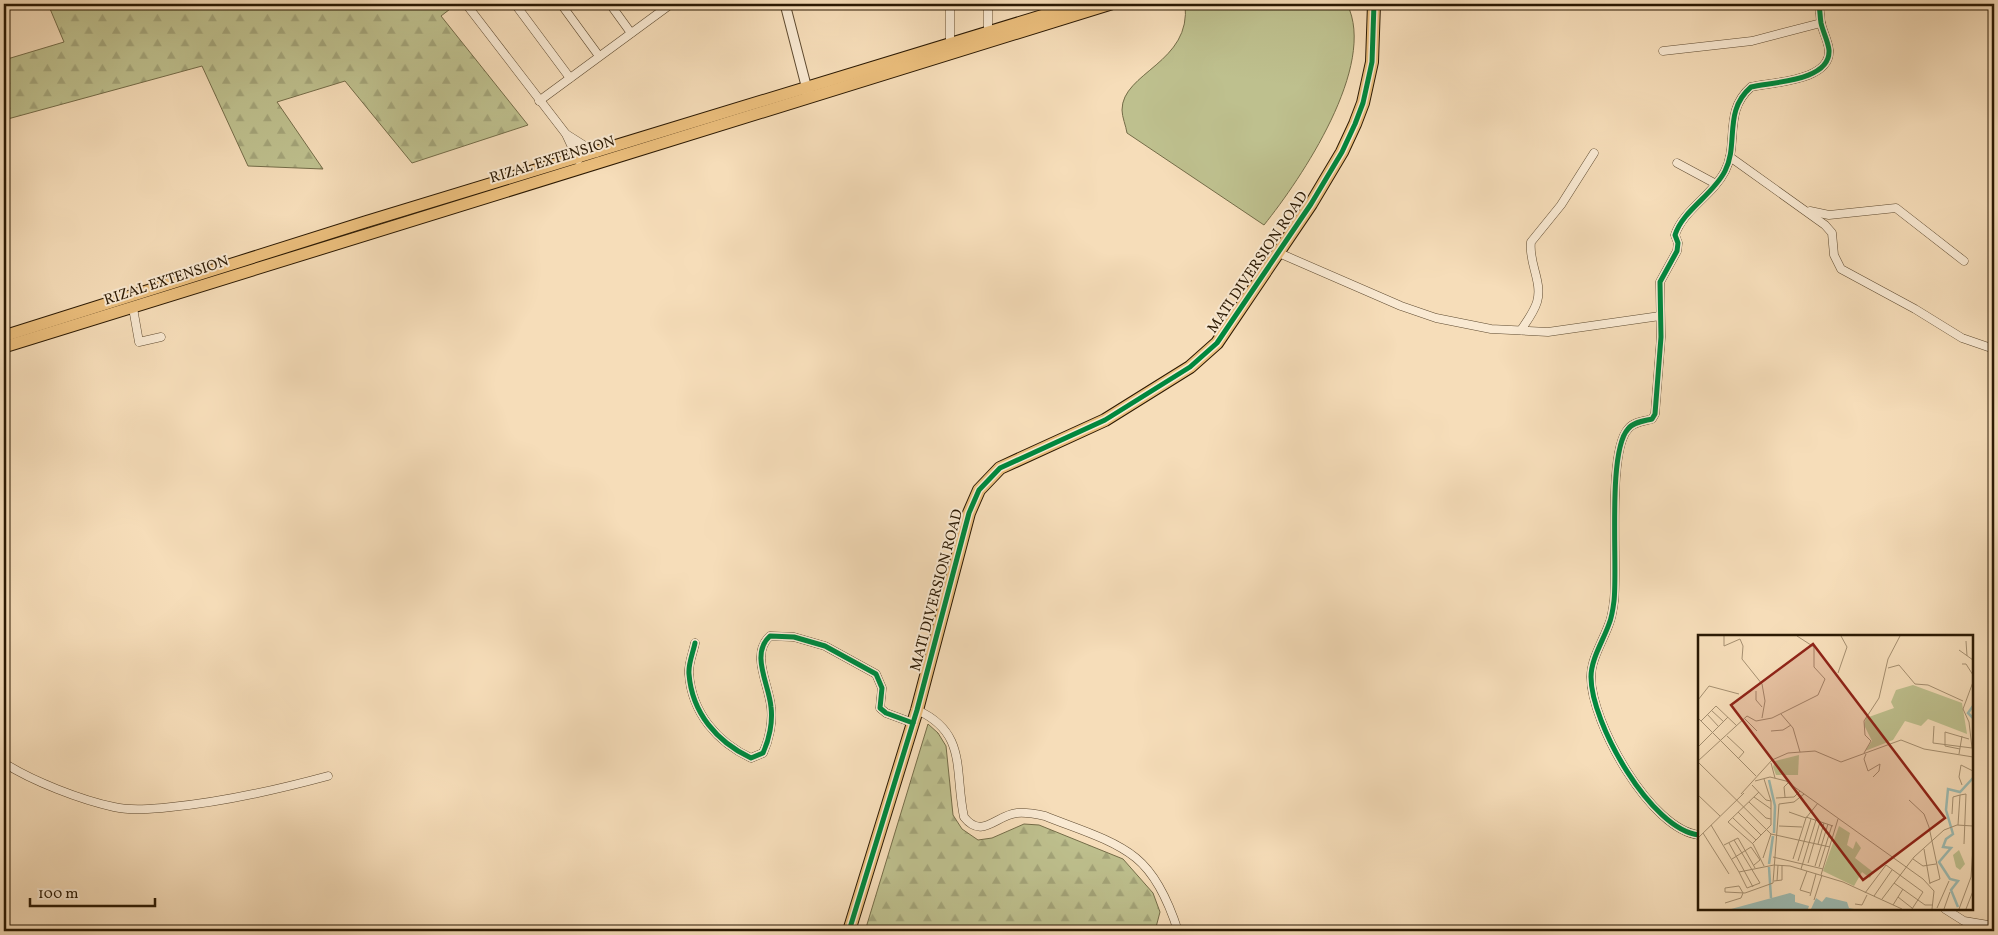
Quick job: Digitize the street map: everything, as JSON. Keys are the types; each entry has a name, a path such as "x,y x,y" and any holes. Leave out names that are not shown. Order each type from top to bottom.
{"highway":[{"name":"MATI DIVERSION ROAD","path":"849,931 917,710 969,513 979,490 989,477 1014,460 1105,420 1204,357 1230,327 1329,176 1356,124 1370,72 1374,4"}],"main road":[{"name":"RIZAL EXTENSION","path":"807,92 950,43 988,34 1080,4"},
{"name":"RIZAL EXTENSION","path":"4,347 133,308 189,288 597,156 807,92 1111,4"},
{"name":"RIZAL EXTENSION","path":"4,336 578,162"}],"street":[{"path":"466,4 566,134 597,156"},
{"path":"515,4 570,78"},
{"path":"561,4 599,56"},
{"path":"610,4 631,33"},
{"path":"654,4 660,12"},
{"path":"539,101 671,4"},
{"path":"786,4 807,92"},
{"path":"950,4 950,43"},
{"path":"988,4 988,34"},
{"path":"1698,835 1684,831 1665,818 1623,766 1610,744 1600,715 1591,676 1593,663 1610,622 1614,599 1614,524 1619,453 1628,429 1634,424 1652,419 1655,414 1660,282 1677,251 1678,243 1675,235 1679,224 1716,184 1725,171 1730,157 1731,128 1739,102 1747,91 1751,88 1808,76 1819,71 1824,66 1829,50 1821,23 1819,4"},
{"path":"1664,51 1752,41 1821,23"},
{"path":"566,134 578,162"},
{"path":"1521,330 1538,300 1536,275 1530,249 1531,242 1561,205 1594,153"},
{"path":"1730,157 1825,225 1832,233 1834,255 1841,269 1915,309 1962,338 1994,349"},
{"path":"1676,163 1716,184"},
{"path":"1805,210 1829,215 1896,208 1964,261"},
{"path":"1279,252 1365,292 1436,318 1491,329 1548,332 1660,316"},
{"path":"133,308 139,342 161,338"},
{"path":"695,643 689,674 702,717 722,740 751,758 763,753 770,726 772,709 761,665 760,650 770,636 794,637 825,646 876,674 882,688 880,708 886,713 913,723"},
{"path":"917,710 940,723 950,734 955,749 964,817 970,825 978,828 1016,813 1033,813 1045,816 1119,848 1136,858 1155,880 1170,907 1178,931"},
{"path":"4,763 27,776 87,799 114,807 143,810 231,799 269,792 328,776"},
{"path":"1947,910 1964,921 1994,926"}],"green space":[{"path":"48,4 452,4 454,6 441,16 528,125 412,163 345,81 277,102 323,169 248,166 202,66 4,120 4,60 64,42"},
{"path":"1185,4 1347,4 1354,29 1352,58 1344,89 1315,151 1297,180 1264,225 1127,133 1122,110 1125,97 1133,86 1168,53 1178,40 1184,24"},
{"path":"928,724 938,733 946,746 953,815 962,829 978,840 992,838 1024,824 1039,825 1123,859 1153,893 1160,912 1155,931 865,931"}],"cycle path":[{"path":"849,931 917,710 969,513 979,490 1000,468 1105,420 1190,367 1217,343 1311,204 1342,152 1355,124 1363,103 1372,62 1374,4"},
{"path":"1698,835 1681,829 1662,815 1644,795 1627,771 1613,746 1601,720 1594,697 1591,677 1592,670 1595,657 1610,621 1614,601 1615,485 1618,461 1622,442 1628,429 1636,423 1652,419 1655,414 1661,337 1660,282 1677,251 1678,243 1675,235 1691,210 1720,180 1725,171 1731,150 1734,117 1742,96 1751,87 1786,81 1811,74 1821,68 1827,60 1829,50 1821,23 1819,4"},
{"path":"695,643 689,670 695,701 708,725 717,735 727,744 751,758 763,753 770,731 770,698 761,660 761,651 764,643 770,636 794,637 825,646 876,674 882,688 880,708 886,713 913,723"}]}
